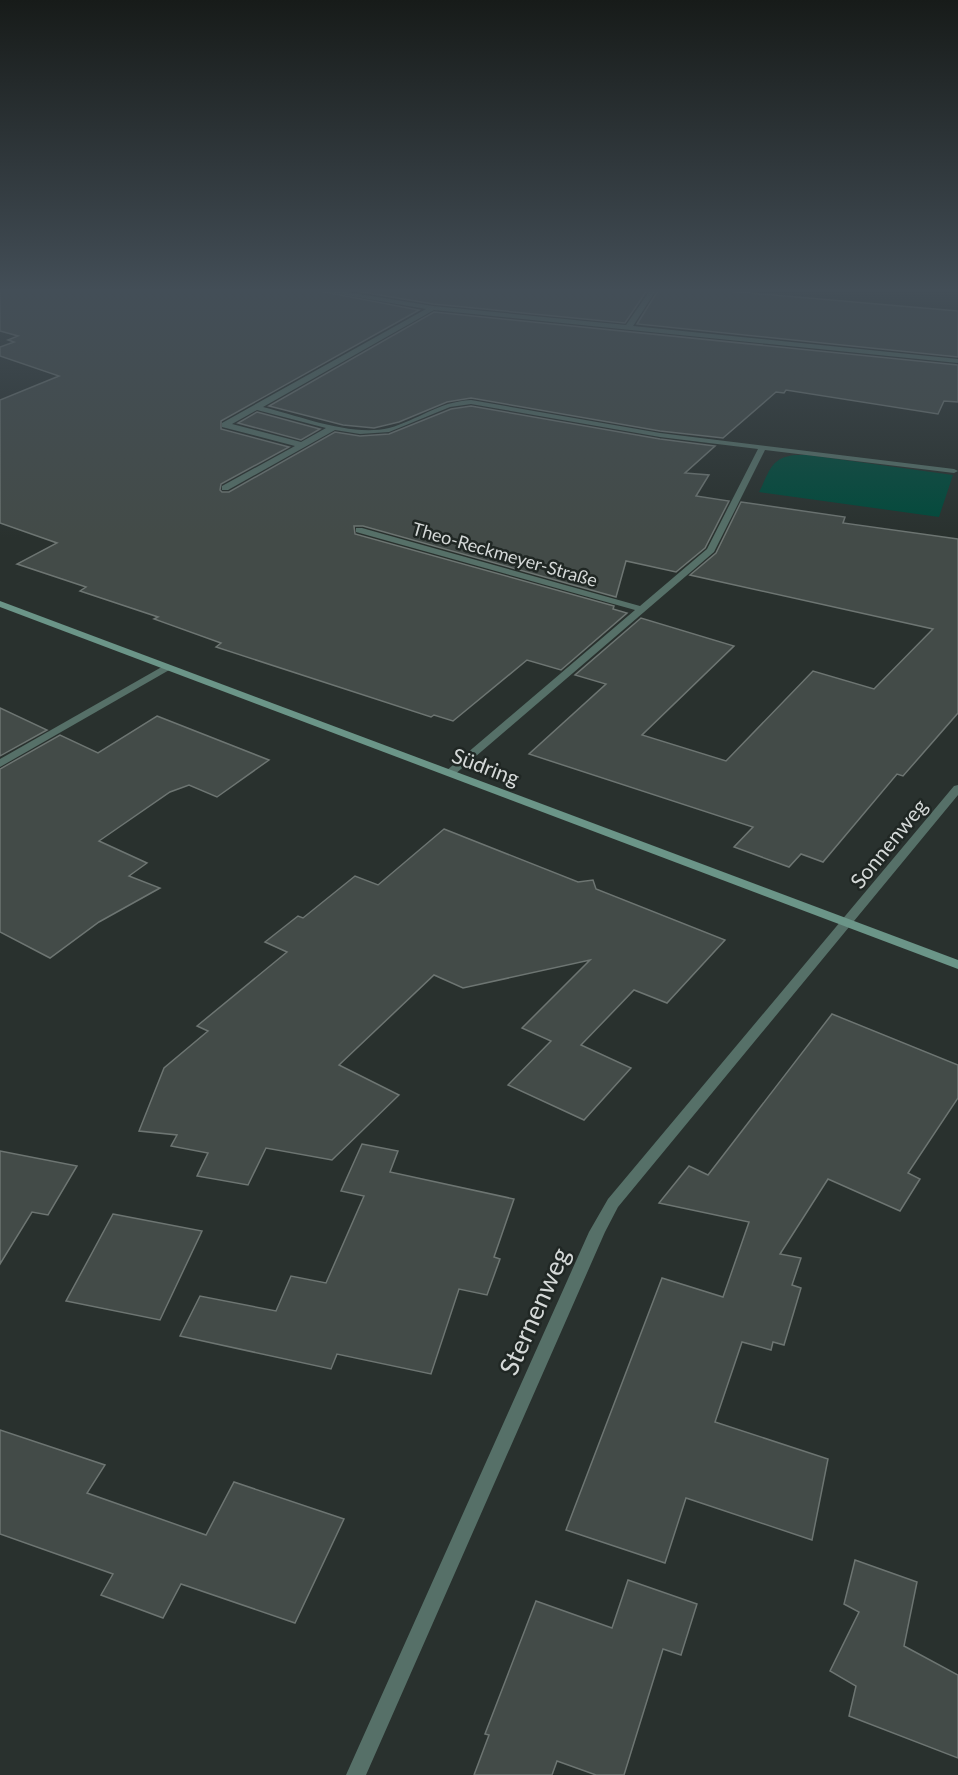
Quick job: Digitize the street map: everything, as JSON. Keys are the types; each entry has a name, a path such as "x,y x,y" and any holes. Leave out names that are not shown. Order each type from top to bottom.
{"street":[{"path":"302,445 225,425 259,408 316,372"},
{"path":"259,408 360,432 387,431 444,405 471,402 660,435 954,471"},
{"path":"225,488 334,427"},
{"path":"450,773 711,550 762,449"},
{"name":"Theo-Reckmeyer-Straße","path":"359,530 641,609"},
{"name":"Südring","path":"0,604 958,965"},
{"path":"0,764 167,667"},
{"name":"Sonnenweg","path":"848,923 958,788"},
{"name":"Sternenweg","path":"356,1775 597,1232 613,1203 848,923"}],"green space":[{"path":"795,455 953,475 939,517 759,492 776,462"}],"building":[{"path":"47,372 309,372 221,421 221,429 289,447 221,484 222,492 229,492 335,432 360,436 389,434 451,409 471,406 660,439 715,446 685,473 709,475 696,496 729,501 705,548 676,572 626,561 616,597 363,526 354,526 355,534 614,606 613,609 627,613 561,670 527,660 453,721 434,715 431,717 216,647 221,643 154,619 158,617 80,591 86,587 17,564 57,543 0,523 0,400 59,376"},
{"path":"329,372 958,372 958,402 944,401 938,414 786,390 784,393 776,392 723,438 660,431 471,398 447,402 399,422 374,428 343,425 269,406"},
{"path":"257,412 320,429 301,440 238,423"},
{"path":"741,502 845,517 843,523 958,539 958,713 903,776 897,774 823,862 801,854 789,867 734,847 753,827 529,754 606,684 575,675 641,618 734,646 642,735 726,761 813,671 874,689 933,629 690,575 716,553"},
{"path":"0,708 47,730 0,756"},
{"path":"157,716 269,760 217,797 189,785 170,792 99,841 147,863 129,876 160,888 99,922 50,958 0,932 0,769 60,735 98,753"},
{"path":"444,829 578,882 593,880 596,889 725,940 667,1003 634,990 581,1045 631,1068 584,1120 508,1085 551,1041 522,1028 590,960 463,988 434,975 339,1065 399,1095 332,1160 266,1148 248,1185 197,1176 208,1153 171,1146 177,1135 139,1131 164,1068 208,1031 197,1026 287,952 265,942 298,916 303,918 355,876 378,885"},
{"path":"832,1014 958,1065 958,1098 908,1173 920,1179 900,1211 828,1179 780,1254 801,1258 792,1285 801,1288 784,1345 773,1342 771,1350 742,1342 715,1422 828,1459 812,1540 686,1498 665,1563 566,1530 662,1278 723,1297 749,1222 659,1203 689,1166 708,1175"},
{"path":"362,1144 398,1151 390,1172 514,1199 494,1257 500,1259 487,1295 459,1289 431,1374 337,1354 331,1369 180,1336 200,1296 276,1311 291,1276 326,1283 364,1196 341,1191"},
{"path":"0,1151 77,1166 48,1215 32,1212 0,1264"},
{"path":"113,1214 202,1231 160,1320 66,1301"},
{"path":"0,1430 105,1465 87,1493 206,1535 234,1482 344,1519 295,1623 181,1584 163,1618 101,1595 113,1574 0,1534"},
{"path":"855,1560 917,1582 904,1646 958,1675 958,1758 849,1716 856,1686 830,1671 859,1612 844,1604"},
{"path":"628,1580 697,1604 681,1655 663,1649 624,1775 596,1775 557,1761 552,1775 474,1775 489,1735 485,1734 536,1601 612,1628"}]}
